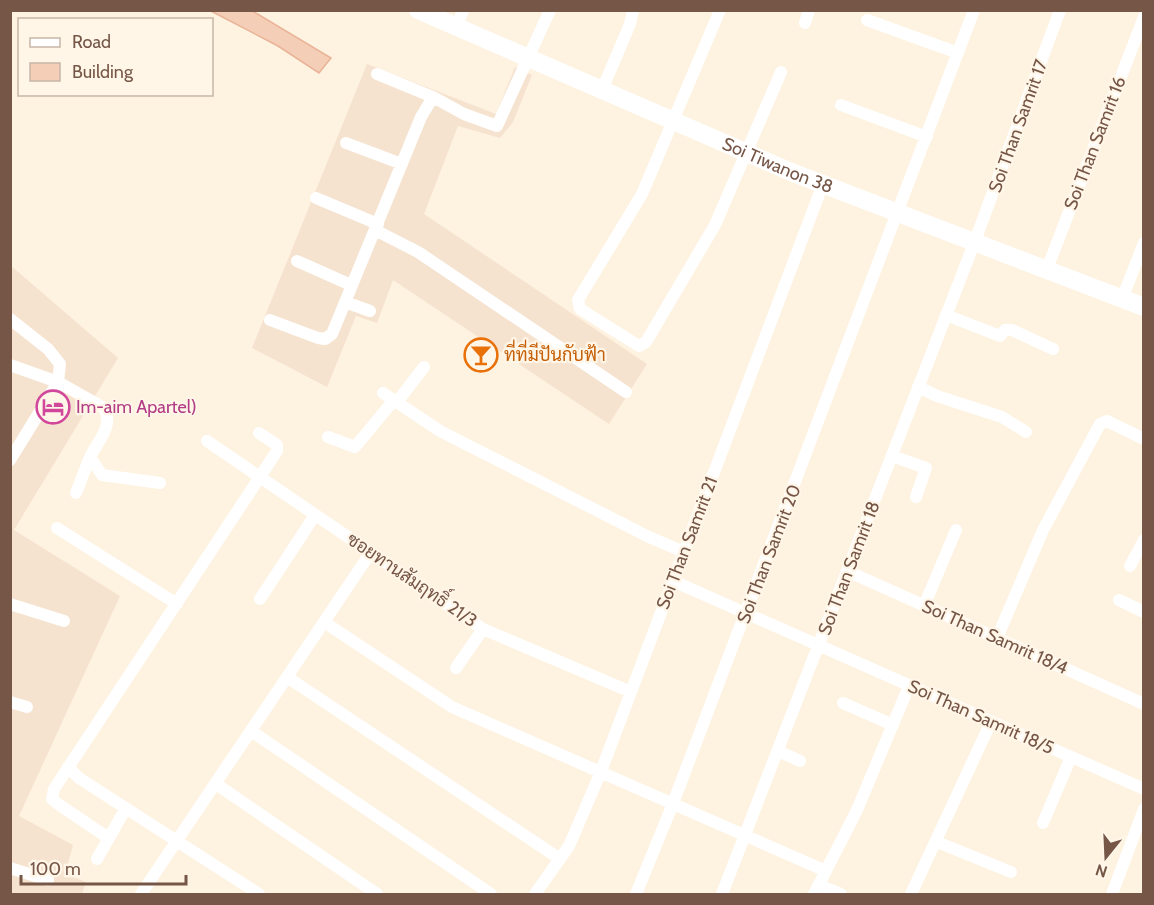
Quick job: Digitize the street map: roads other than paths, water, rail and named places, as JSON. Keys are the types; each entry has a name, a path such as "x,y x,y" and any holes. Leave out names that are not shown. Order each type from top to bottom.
{"street":[{"name":"Soi Tiwanon 38","path":"418,10 460,19 529,59 745,152 1143,307"},
{"path":"377,74 491,125 501,123 550,10"},
{"path":"602,90 630,24 633,10"},
{"path":"720,10 642,194 578,300 580,309 639,346 646,342 715,225 781,72"},
{"name":"Soi Than Samrit 20","path":"636,894 746,614 974,10"},
{"name":"Soi Than Samrit 17","path":"975,240 1060,10"},
{"name":"Soi Than Samrit 16","path":"1047,269 1143,17"},
{"path":"867,20 958,53"},
{"path":"270,320 325,339 332,334 421,117 433,98"},
{"path":"841,105 927,137"},
{"path":"346,143 402,164"},
{"name":"Soi Than Samrit 21","path":"535,894 576,832 600,774 823,184"},
{"path":"316,198 376,227 418,252 626,392"},
{"name":"Soi Than Samrit 18","path":"722,894 975,240"},
{"path":"1122,299 1143,243"},
{"path":"297,261 351,285"},
{"path":"345,302 370,311"},
{"path":"946,315 1000,336 1005,330 1012,330 1053,349"},
{"path":"10,319 57,357 60,364 58,382 12,453"},
{"path":"10,365 58,382 104,408 107,414 103,437 90,457 76,493"},
{"path":"328,437 355,447 424,367"},
{"path":"918,387 1002,417 1026,432"},
{"path":"383,393 440,431 649,537 684,552"},
{"path":"997,638 1043,530 1100,424 1107,422 1143,439"},
{"path":"108,837 52,799 54,789 278,448 259,433"},
{"name":"ซอยทานสัมฤทธิ์ 21/3","path":"207,441 483,629 631,692"},
{"path":"892,456 926,468 916,497"},
{"path":"90,457 102,475 160,483"},
{"path":"260,599 315,515"},
{"path":"57,528 177,604"},
{"path":"924,606 956,530"},
{"path":"1130,566 1143,540"},
{"path":"141,894 371,552"},
{"name":"Soi Than Samrit 18/4","path":"847,571 1143,704"},
{"name":"Soi Than Samrit 18/5","path":"673,581 1143,789"},
{"path":"1119,600 1143,612"},
{"path":"10,604 64,621"},
{"path":"324,622 452,707 672,806 826,871"},
{"path":"456,668 483,629"},
{"path":"288,677 560,859"},
{"path":"841,894 817,890 857,810 909,686"},
{"path":"10,702 27,707"},
{"path":"843,703 893,725"},
{"path":"911,894 991,722"},
{"path":"251,731 491,894"},
{"path":"778,751 800,761"},
{"path":"1043,824 1071,757"},
{"path":"68,767 79,777 259,894"},
{"path":"216,784 377,894"},
{"path":"97,859 126,808"},
{"path":"1112,894 1143,809"},
{"path":"937,842 1011,872"},
{"path":"10,868 48,880"}],"place":[{"name":"ที่ที่มีปันกับฟ้า","path":"481,355"},
{"name":"Im-aim Apartel)","path":"53,407"}]}
